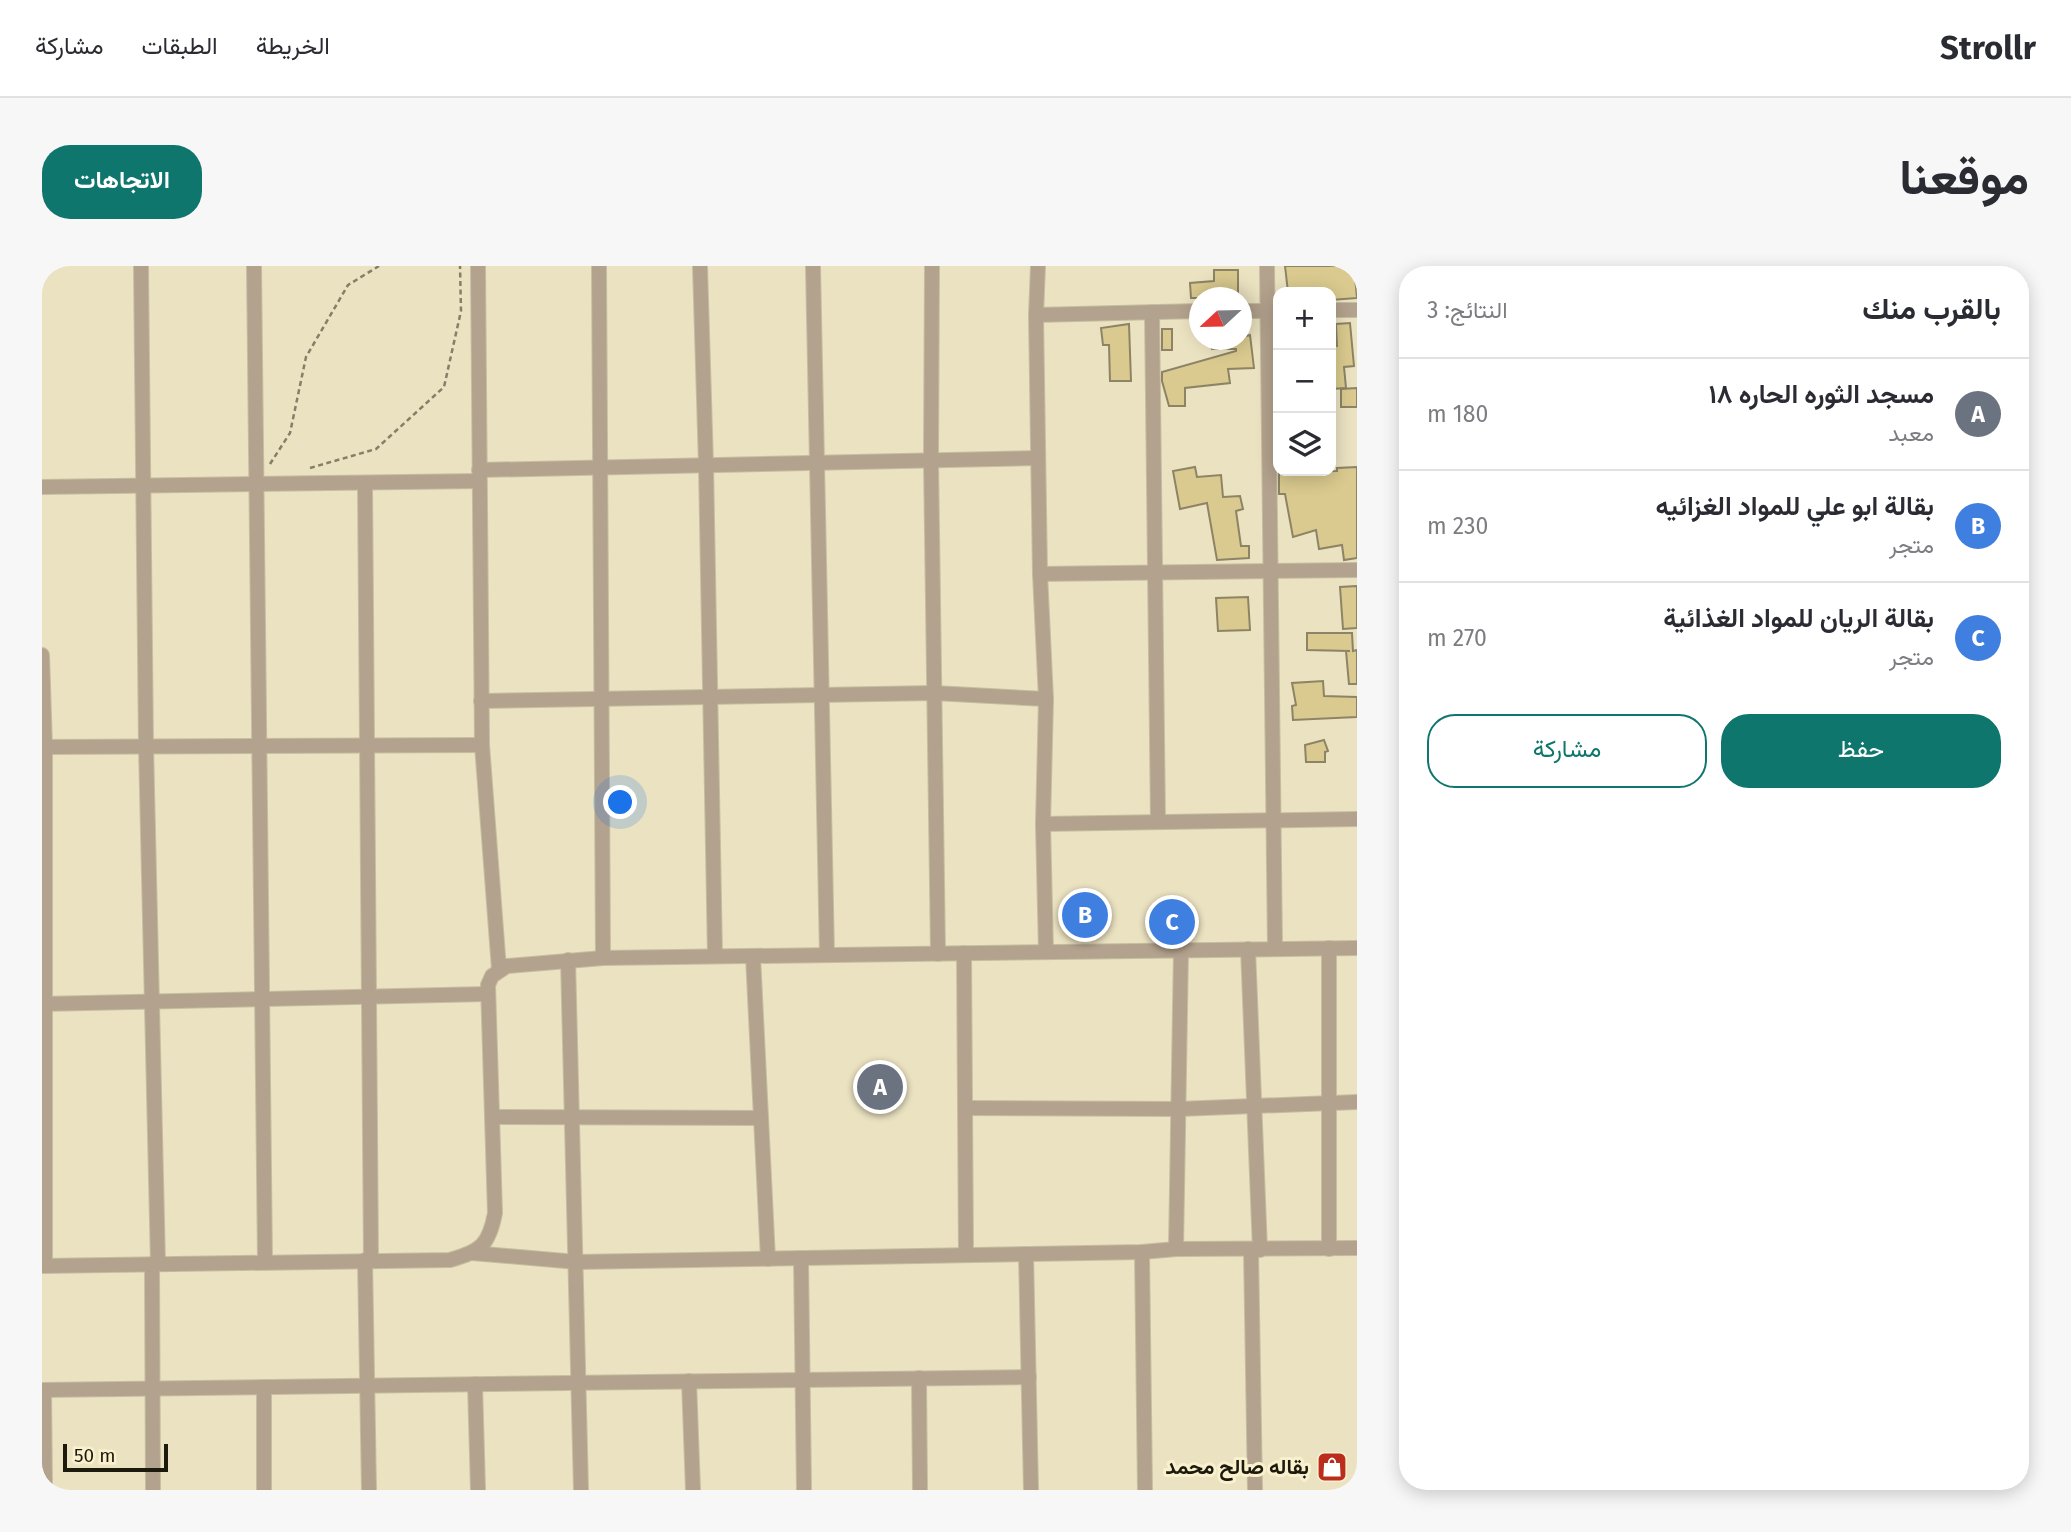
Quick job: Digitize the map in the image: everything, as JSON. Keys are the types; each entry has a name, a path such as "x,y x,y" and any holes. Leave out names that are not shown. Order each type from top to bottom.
{"street":[{"path":"141,266 155,1264 153,1490"},
{"path":"254,266 265,1262"},
{"path":"478,266 482,745 499,969"},
{"path":"599,266 603,958"},
{"path":"700,266 715,956"},
{"path":"813,266 827,955"},
{"path":"932,266 931,461 938,954"},
{"path":"1038,266 1036,315 1040,574 1046,699 1043,824 1046,952"},
{"path":"1267,266 1273,311 1270,571 1275,949"},
{"path":"1336,310 1357,310"},
{"path":"1036,315 1189,311"},
{"path":"1252,311 1273,311"},
{"path":"1152,312 1158,822"},
{"path":"42,487 365,483 600,467 1038,458"},
{"path":"365,483 369,1490"},
{"path":"1040,574 1357,570"},
{"path":"42,654 44,1266 450,1260 472,1253 485,1245 492,1232 495,1213 488,985 499,969 515,965 603,958 1357,948"},
{"path":"481,701 934,693 1046,699"},
{"path":"44,747 482,745"},
{"path":"1043,824 1357,819"},
{"path":"1329,948 1329,1249"},
{"path":"1248,949 1256,1250 1255,1490"},
{"path":"1176,1249 1181,950"},
{"path":"964,953 966,1255"},
{"path":"753,956 768,1259"},
{"path":"568,960 581,1490"},
{"path":"44,1004 488,994"},
{"path":"965,1108 1178,1109 1357,1102"},
{"path":"492,1117 761,1118"},
{"path":"472,1253 577,1262 1142,1252 1176,1249 1357,1248"},
{"path":"1142,1252 1145,1490"},
{"path":"1026,1254 1031,1490"},
{"path":"801,1258 804,1490"},
{"path":"45,1490 43,1390 1029,1377"},
{"path":"919,1378 920,1490"},
{"path":"689,1381 694,1490"},
{"path":"475,1384 478,1490"},
{"path":"264,1387 264,1490"}],"path":[{"path":"270,464 290,433 306,357 348,285 379,266"},
{"path":"310,468 376,449 444,387 461,311 460,266"}],"building":[{"path":"1285,266 1354,266 1357,298 1336,300 1336,287 1287,287"},
{"path":"1214,270 1238,270 1238,287 1190,287 1190,283 1214,281"},
{"path":"1350,323 1354,366 1344,367 1346,388 1336,389 1336,324"},
{"path":"1129,324 1131,381 1110,381 1109,345 1103,345 1101,328"},
{"path":"1162,329 1172,329 1172,350 1162,350"},
{"path":"1252,350 1254,368 1228,369 1230,383 1185,388 1185,406 1169,406 1162,372 1236,351"},
{"path":"1357,388 1357,407 1341,407 1341,389"},
{"path":"1195,467 1197,477 1221,475 1223,497 1240,496 1243,509 1236,511 1241,546 1249,546 1249,558 1217,560 1207,503 1180,509 1173,471"},
{"path":"1357,467 1357,558 1344,560 1342,545 1319,549 1316,530 1293,537 1285,494 1279,494 1279,476 1336,476 1337,468"},
{"path":"1357,586 1357,628 1343,629 1340,587"},
{"path":"1248,597 1250,630 1218,631 1216,598"},
{"path":"1307,633 1352,633 1353,651 1357,650 1357,684 1349,684 1346,651 1350,651 1307,650"},
{"path":"1323,681 1324,696 1357,697 1357,717 1293,720 1292,706 1296,705 1292,683"},
{"path":"1324,740 1328,751 1325,752 1325,762 1306,762 1305,745"}],"place":[{"name":"بقالة ابو علي للمواد الغزائيه","path":"1085,915"},
{"name":"بقالة الريان للمواد الغذائية","path":"1172,922"},
{"name":"مسجد الثوره الحاره ١٨","path":"880,1087"},
{"name":"بقاله صالح محمد","path":"1332,1467"}]}
